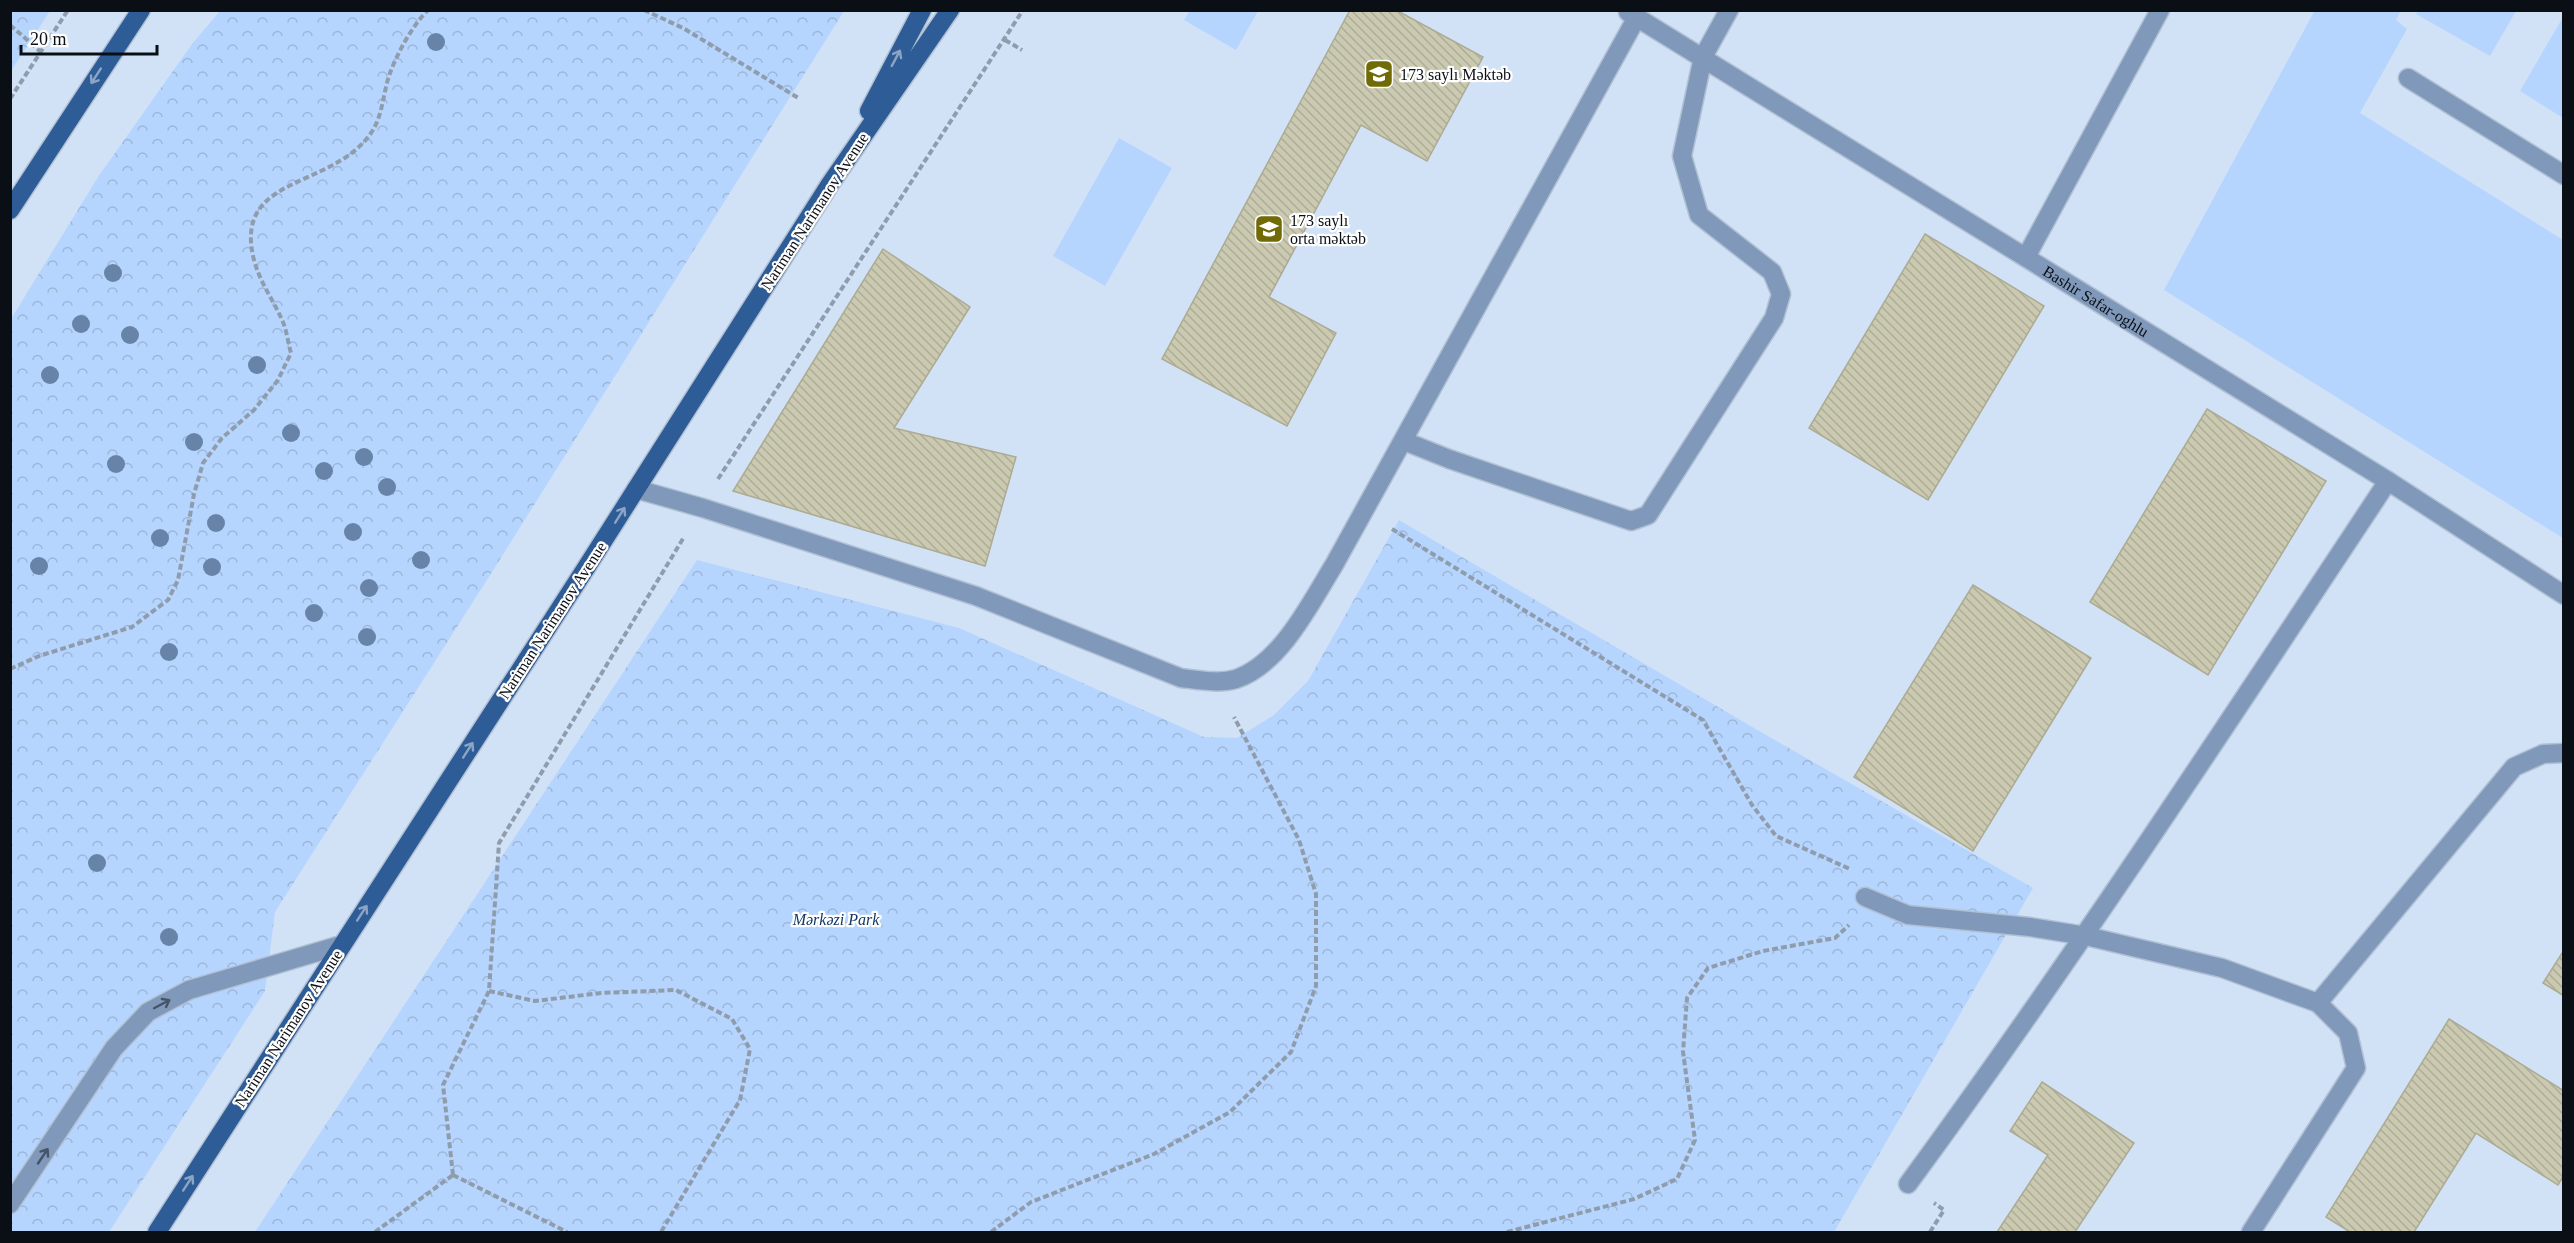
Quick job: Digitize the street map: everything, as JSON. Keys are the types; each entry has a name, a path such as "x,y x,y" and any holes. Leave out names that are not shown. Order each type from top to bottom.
{"main road":[{"path":"10,210 141,10"},
{"path":"830,184 922,10"},
{"name":"Nariman Narimanov Avenue","path":"157,1233 830,184 950,10"}],"street":[{"path":"1404,441 1630,521 1648,515 1774,318 1781,294 1772,272 1699,215 1682,156 1703,57 1729,10"},
{"path":"2026,257 2160,10"},
{"path":"636,489 976,596 1181,678 1211,682 1236,679 1266,662 1294,627 1334,565 1404,441 1632,14"},
{"name":"Bashir Safar-oghlu","path":"1632,14 2388,481 2564,595"},
{"path":"2408,78 2564,175"},
{"path":"1908,1184 2010,1046 2086,936 2388,481"},
{"path":"2318,1003 2514,767 2543,754 2564,753"},
{"path":"1865,897 1908,915 2030,927 2086,936 2222,968 2318,1003 2348,1033 2356,1068 2252,1233"},
{"path":"10,1204 114,1048 148,1012 189,990 341,945"}],"path":[{"path":"10,99 68,10"},
{"path":"10,669 39,656 132,627 168,600 178,580 192,504 203,463 222,438 255,410 278,380 291,353 283,323 268,296 254,259 251,225 257,209 273,194 334,166 357,151 373,131 390,73 410,34 428,10"},
{"path":"644,10 683,28 800,99"},
{"path":"718,479 1023,10"},
{"path":"10,25 41,52"},
{"path":"1005,40 1022,50"},
{"path":"1390,528 1703,720 1752,806 1776,836 1851,870 1865,897 1855,919 1835,938 1763,951 1708,968 1687,998 1683,1052 1695,1140 1677,1179 1634,1199 1507,1233"},
{"path":"453,1174 443,1084 489,991 499,843 684,537"},
{"path":"992,1233 1031,1202 1154,1154 1230,1112 1291,1052 1316,986 1316,894 1299,840 1234,717"},
{"path":"489,991 535,1001 602,993 676,990 732,1019 750,1049 740,1100 662,1233"},
{"path":"375,1233 453,1174"},
{"path":"453,1174 567,1233"}],"green space":[{"path":"1190,10 1258,11 1236,50 1184,20"},
{"path":"2315,10 2401,11 2396,20 2407,29 2360,113 2563,240 2563,538 2164,290"},
{"path":"2516,10 2490,56 2416,14 2418,11"},
{"path":"10,11 50,11 11,71"},
{"path":"220,11 844,11 492,572 275,912 265,991 109,1232 11,1232 11,319 98,177 192,44"},
{"path":"2563,17 2563,118 2520,91"},
{"path":"1119,138 1172,168 1105,286 1053,256"},
{"name":"Mərkəzi Park","path":"1399,520 2033,888 1834,1232 255,1232 697,560 959,628 1204,737 1237,738 1274,715 1308,681"}],"building":[{"name":"173 saylı orta məktəb","path":"1350,10 1396,10 1483,57 1427,161 1361,125 1269,297 1336,333 1287,426 1162,359"},
{"path":"1925,234 2044,306 1928,500 1809,428"},
{"path":"883,249 970,307 894,428 1016,457 985,566 733,491"},
{"path":"2207,409 2326,481 2208,675 2090,602"},
{"path":"1973,585 2091,658 1973,851 1854,777"},
{"path":"2564,950 2564,996 2543,983"},
{"path":"2449,1019 2564,1091 2564,1175 2558,1185 2476,1133 2414,1232 2350,1232 2326,1217"},
{"path":"2042,1082 2134,1143 2075,1232 1997,1232 2048,1155 2010,1131"}],"place":[{"name":"173 saylı Məktəb","path":"1379,74"},
{"name":"173 saylı orta məktəb","path":"1269,229"}]}
